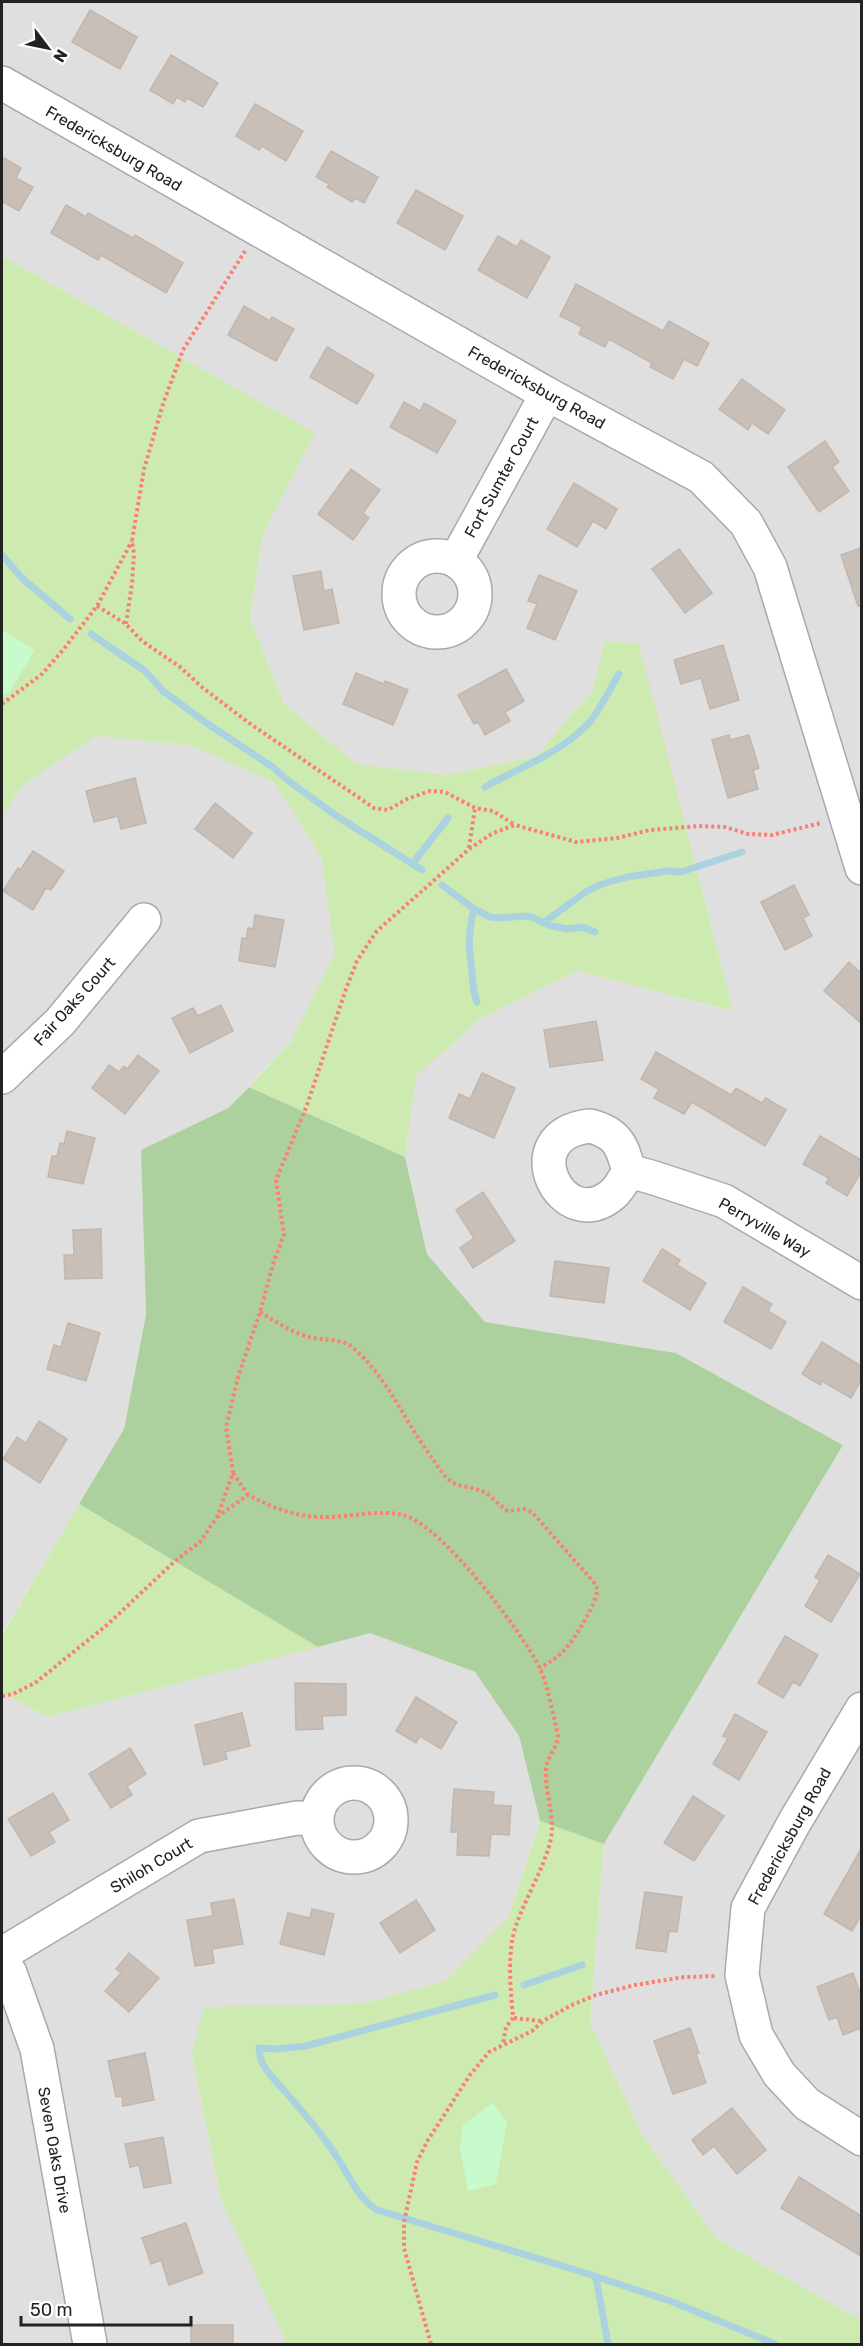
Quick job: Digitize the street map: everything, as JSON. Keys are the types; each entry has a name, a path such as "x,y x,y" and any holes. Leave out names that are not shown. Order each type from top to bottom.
{"street":[{"name":"Fredericksburg Road","path":"2,83 547,394 701,477 746,523 770,567 861,868"},
{"name":"Fort Sumter Court","path":"456,560 547,394"},
{"name":"Fair Oaks Court","path":"2,1077 60,1022 144,920"},
{"name":"Perryville Way","path":"629,1172 724,1201 861,1283"},
{"name":"Fredericksburg Road","path":"861,1709 794,1823 748,1908 742,1975 756,2035 779,2074 807,2104 861,2139"},
{"name":"Shiloh Court","path":"2,1954 199,1836 297,1818 316,1819"},
{"name":"Seven Oaks Drive","path":"2,1961 10,1972 37,2049 90,2344"}],"path":[{"path":"126,624 132,584 134,554 132,541 144,469 164,404 183,350 257,230"},
{"path":"2,704 42,674 63,650 97,606 132,541"},
{"path":"97,606 126,624 142,641 249,723 374,808 388,810 407,799 430,791 445,792 475,808 493,811 515,825 576,842 617,838 650,830 698,826 725,827 748,834 772,835 796,831 846,815"},
{"path":"469,849 475,808"},
{"path":"503,2044 506,2027 513,2018 510,1951 514,1932 551,1838 552,1813 546,1787 546,1767 557,1744 558,1736 540,1668 519,1633 454,1553 428,1529 406,1516 386,1513 322,1517 294,1515 248,1495 233,1473 226,1426 238,1377 284,1235 276,1180 303,1114 357,961 376,932 453,862 493,833 515,825"},
{"path":"260,1312 288,1329 309,1337 329,1342 342,1341 350,1345 363,1357 390,1391 420,1443 447,1478 461,1486 482,1491 508,1511 524,1509 532,1512 597,1586 597,1594 568,1647 555,1659 540,1668"},
{"path":"2,1696 13,1694 35,1683 107,1625 176,1561 200,1542 217,1517 233,1473"},
{"path":"217,1517 248,1495"},
{"path":"431,2344 404,2248 408,2195 417,2162 443,2115 470,2074 489,2052 532,2031 543,2021 596,1995 684,1977 742,1975"},
{"path":"513,2018 543,2021"}],"shaded area":[{"path":"2,2 861,2 861,2320 717,2239 643,2136 590,2022 604,1844 843,1445 676,1353 485,1322 427,1254 405,1157 415,1076 481,1018 577,971 732,1011 605,641 592,691 536,756 447,775 357,764 284,704 250,618 263,533 314,433 2,256"},
{"path":"96,736 189,745 275,783 321,857 336,953 291,1042 228,1108 141,1150 146,1314 124,1429 2,1634 2,818 19,787"},
{"path":"370,1633 475,1672 519,1736 540,1821 509,1916 446,1981 360,2004 204,2008 284,2344 2,2344 2,1693 47,1717"}],"green space":[{"path":"2,256 315,433 263,533 250,618 284,704 357,764 447,775 536,756 592,691 605,641 639,644 733,1011 577,971 481,1018 416,1076 405,1157 249,1087 291,1042 335,953 321,857 275,783 189,745 96,736 20,787 2,818"},
{"path":"2,630 35,650 10,691 2,696"},
{"path":"249,1087 405,1157 427,1254 485,1322 676,1353 843,1445 604,1844 540,1821 519,1736 475,1672 370,1633 318,1647 79,1504 124,1429 146,1314 141,1150 228,1108"},
{"path":"79,1504 318,1647 47,1717 2,1693 2,1635"},
{"path":"540,1821 604,1844 590,2022 643,2136 717,2239 861,2320 861,2344 284,2344 285,2340 221,2199 192,2054 204,2007 360,2004 446,1981 509,1916"},
{"path":"492,2103 507,2121 496,2184 468,2191 460,2148 463,2125"}],"building":[{"path":"90,10 137,37 120,69 72,42"},
{"path":"171,55 218,83 203,107 187,98 185,102 177,97 173,104 150,90"},
{"path":"255,104 303,131 286,161 262,146 259,150 236,136"},
{"path":"331,151 378,177 364,203 355,198 352,202 327,187 329,184 316,177"},
{"path":"2,157 21,168 16,178 33,187 19,211 3,202 2,206"},
{"path":"416,190 463,216 445,250 397,223"},
{"path":"66,205 86,217 88,213 133,238 135,235 183,263 166,293 101,255 98,260 51,233"},
{"path":"498,236 517,247 521,240 550,257 527,298 478,270"},
{"path":"576,284 663,331 669,321 709,343 697,366 684,359 673,379 650,367 652,363 609,339 605,347 579,334 582,327 560,316"},
{"path":"244,306 270,321 272,317 294,329 276,361 228,335"},
{"path":"327,347 374,375 357,404 310,377"},
{"path":"742,379 785,410 768,434 752,423 748,430 719,409"},
{"path":"404,402 420,411 424,403 456,421 437,453 390,427"},
{"path":"825,441 839,462 832,467 849,491 819,512 788,467"},
{"path":"351,469 380,490 363,513 369,518 353,540 318,514"},
{"path":"574,483 617,509 606,529 593,521 577,547 547,529"},
{"path":"861,548 861,606 858,606 841,555"},
{"path":"679,549 712,593 685,613 652,569"},
{"path":"321,571 324,591 332,589 339,623 304,630 293,576"},
{"path":"539,575 577,591 555,640 527,628 537,604 528,601"},
{"path":"723,645 739,700 710,709 701,678 681,684 674,660"},
{"path":"506,669 524,701 505,712 510,721 485,735 478,722 474,724 458,695"},
{"path":"356,673 408,690 393,725 343,704"},
{"path":"729,735 730,740 749,735 759,768 753,770 758,789 728,798 712,740"},
{"path":"135,778 146,823 121,829 118,816 94,822 86,791"},
{"path":"215,803 252,833 233,858 195,829"},
{"path":"33,851 64,871 51,890 46,888 33,910 3,891"},
{"path":"794,885 809,915 803,918 812,936 785,950 761,902"},
{"path":"255,915 284,920 275,967 239,961 242,938 246,939 248,928 253,929"},
{"path":"849,962 861,973 861,1023 824,991"},
{"path":"221,1005 233,1031 190,1053 172,1018 193,1008 198,1016"},
{"path":"596,1021 603,1060 550,1067 544,1030"},
{"path":"656,1052 731,1095 736,1088 762,1103 766,1098 786,1110 765,1146 692,1102 684,1114 654,1098 659,1089 641,1079"},
{"path":"138,1055 159,1071 125,1114 92,1088 109,1065 119,1072 124,1066 127,1069"},
{"path":"482,1073 515,1088 494,1138 449,1118 459,1094 470,1099"},
{"path":"67,1131 95,1138 83,1184 48,1177 52,1156 57,1156 60,1143 64,1144"},
{"path":"820,1136 861,1160 861,1172 847,1196 826,1183 829,1178 803,1164"},
{"path":"483,1192 515,1241 473,1268 460,1248 474,1238 456,1210"},
{"path":"101,1229 102,1278 65,1279 64,1255 74,1255 73,1230"},
{"path":"662,1249 680,1260 677,1265 706,1283 690,1310 643,1281"},
{"path":"555,1261 609,1268 604,1303 550,1296"},
{"path":"743,1287 772,1304 768,1311 786,1322 771,1349 724,1322"},
{"path":"68,1323 100,1333 86,1381 47,1369 54,1345 61,1347"},
{"path":"822,1342 861,1366 861,1380 851,1398 822,1381 820,1385 802,1374"},
{"path":"39,1421 67,1439 40,1483 3,1459 17,1437 26,1443"},
{"path":"828,1555 860,1574 831,1622 805,1606 820,1580 815,1577"},
{"path":"785,1636 818,1655 800,1686 793,1682 783,1698 758,1683"},
{"path":"295,1683 346,1684 346,1715 322,1716 323,1729 296,1730"},
{"path":"416,1697 457,1722 441,1749 420,1736 416,1743 396,1731"},
{"path":"242,1713 250,1746 225,1752 227,1759 204,1765 195,1725"},
{"path":"735,1714 767,1732 739,1780 713,1764 728,1738 723,1736"},
{"path":"130,1748 146,1774 127,1786 132,1795 111,1808 89,1774"},
{"path":"454,1789 494,1792 493,1805 511,1806 509,1835 491,1834 489,1856 457,1855 458,1832 451,1832"},
{"path":"53,1793 69,1820 49,1832 55,1842 31,1856 8,1819"},
{"path":"693,1796 724,1816 694,1861 664,1843"},
{"path":"861,1849 861,1915 852,1931 824,1914"},
{"path":"645,1892 682,1897 677,1932 669,1931 666,1952 636,1948"},
{"path":"234,1899 243,1944 212,1949 214,1963 195,1966 187,1920 213,1916 211,1903"},
{"path":"416,1900 435,1930 400,1953 380,1923"},
{"path":"312,1909 334,1914 324,1955 280,1944 288,1913 310,1918"},
{"path":"129,1953 159,1978 129,2012 105,1991 121,1973 116,1969"},
{"path":"853,1973 861,1996 861,2028 843,2035 837,2017 829,2020 817,1987"},
{"path":"690,2028 706,2083 673,2094 654,2041"},
{"path":"145,2053 154,2100 123,2106 122,2096 116,2097 108,2061"},
{"path":"732,2108 766,2150 737,2174 714,2146 703,2155 692,2140"},
{"path":"163,2137 171,2183 144,2188 139,2165 130,2167 125,2144"},
{"path":"799,2177 861,2216 861,2256 781,2208"},
{"path":"186,2223 203,2273 169,2285 161,2260 151,2264 142,2238"},
{"path":"191,2325 233,2325 233,2344 191,2344"}],"waterway":[{"path":"2,555 22,578 70,619"},
{"path":"91,634 145,671 163,691 274,768 338,817 422,870"},
{"path":"485,787 551,753 575,736 596,714 619,674"},
{"path":"413,863 448,818"},
{"path":"543,923 587,891 602,884 627,877 668,871 681,872 742,852"},
{"path":"442,885 474,909 490,917 529,916 552,926 568,929 583,927 595,932"},
{"path":"474,909 469,941 473,987 477,1002"},
{"path":"524,1985 582,1965"},
{"path":"495,1995 306,2046 259,2048 259,2054 269,2074 327,2143 363,2198 377,2210 673,2302 775,2344"},
{"path":"596,2277 608,2344"}]}
